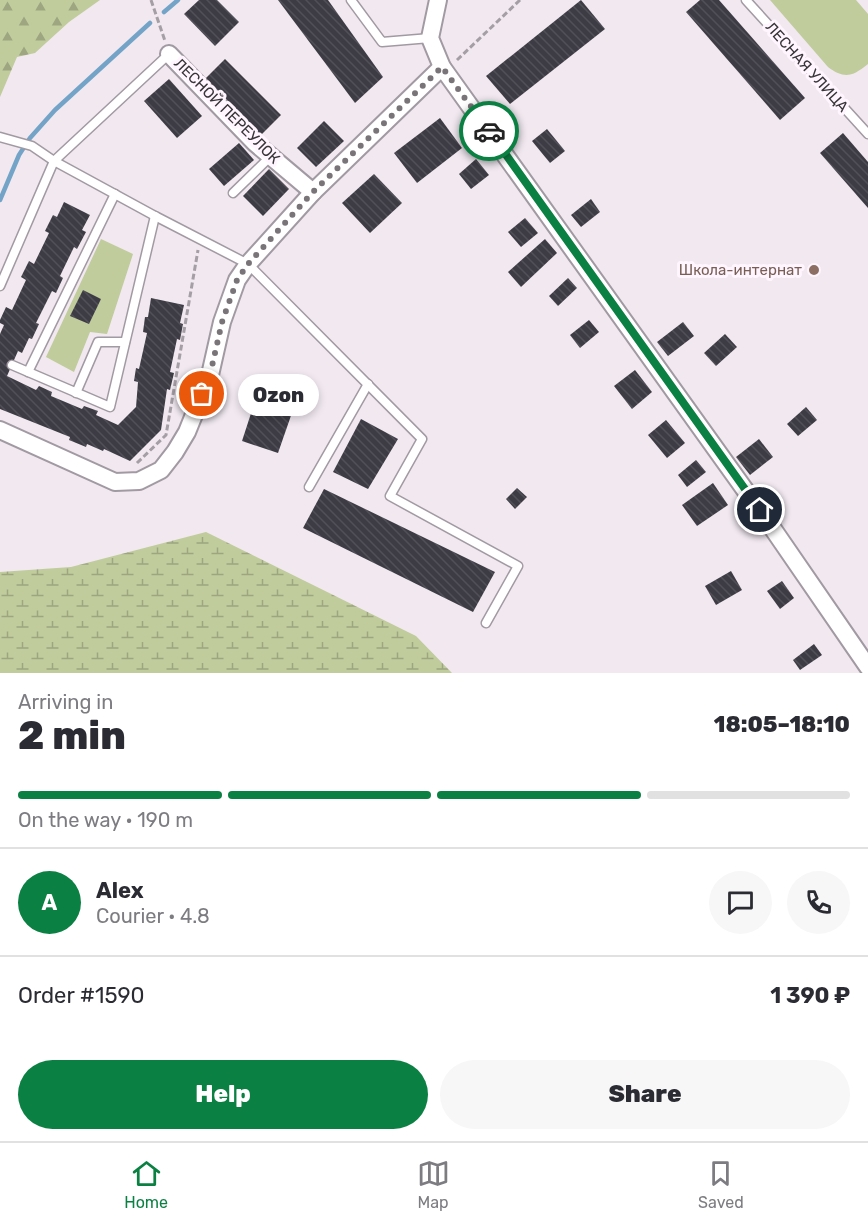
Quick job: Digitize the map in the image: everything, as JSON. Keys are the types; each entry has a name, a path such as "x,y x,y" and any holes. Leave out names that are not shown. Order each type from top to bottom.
{"street":[{"path":"438,0 430,38 446,72 766,519 868,667"},
{"name":"ЛЕСНОЙ ПЕРЕУЛОК","path":"169,54 255,143 313,192"},
{"path":"0,430 115,482 139,481 161,470 187,432 210,375 222,322 237,280 248,264 313,192 446,72"}],"lane":[{"path":"351,0 382,42 430,38"},
{"name":"ЛЕСНАЯ УЛИЦА","path":"746,0 868,134"},
{"path":"0,286 54,161 169,54"},
{"path":"0,137 32,146 54,161 248,264 422,439 390,496 518,566 486,623"},
{"path":"233,193 271,156"},
{"path":"28,372 115,194"},
{"path":"12,365 110,407 155,216"},
{"path":"76,393 98,342 125,342"},
{"path":"309,487 368,384"}],"path":[{"path":"151,0 169,54"},
{"path":"446,72 519,0"},
{"path":"130,469 166,435 200,240"}],"green space":[{"path":"0,0 100,0 69,22 35,53 17,57 0,97"},
{"path":"770,0 856,0 868,14 868,64 853,74 843,75 834,71"},
{"path":"101,239 133,254 107,334 90,332 74,372 46,357"},
{"path":"206,532 416,636 452,673 0,673 0,572 71,567"}],"building":[{"path":"199,0 217,0 239,22 215,46 184,14"},
{"path":"278,0 328,0 383,77 355,103"},
{"path":"581,0 605,29 510,104 486,76"},
{"path":"700,0 719,0 805,98 780,120 686,12"},
{"path":"225,59 281,115 261,135 205,79"},
{"path":"169,79 202,116 177,138 144,101"},
{"path":"440,118 462,148 417,183 394,153"},
{"path":"324,121 344,141 316,167 297,148"},
{"path":"547,129 565,151 550,163 532,141"},
{"path":"843,133 868,162 868,208 820,153"},
{"path":"239,143 254,160 224,186 209,169"},
{"path":"476,159 489,175 471,189 459,174"},
{"path":"269,169 289,189 263,216 243,196"},
{"path":"374,174 402,203 370,233 342,203"},
{"path":"591,199 600,212 581,227 571,215"},
{"path":"64,202 90,215 82,230 86,232 77,249 74,247 60,276 63,278 56,293 52,291 36,323 39,324 32,339 29,338 22,353 18,351 7,376 36,390 39,386 52,392 51,396 82,409 84,406 98,411 96,415 118,425 136,407 138,382 134,381 147,333 143,332 151,298 184,305 180,323 183,324 180,340 177,339 170,372 174,373 170,390 167,389 161,430 130,461 104,449 103,451 87,444 86,447 69,440 70,437 0,409 0,334 4,325 0,323 0,320 6,307 12,310 26,280 21,277 29,261 34,264 49,233 45,231 53,215 57,217"},
{"path":"525,218 538,233 521,247 508,232"},
{"path":"545,239 557,253 521,287 508,272"},
{"path":"568,278 577,288 558,306 549,296"},
{"path":"83,290 101,299 89,324 70,316"},
{"path":"589,320 599,332 580,348 570,335"},
{"path":"683,322 694,336 668,356 657,342"},
{"path":"725,334 737,347 716,366 704,353"},
{"path":"635,370 652,392 632,409 614,386"},
{"path":"257,395 294,407 278,453 242,441"},
{"path":"806,407 817,420 798,436 787,424"},
{"path":"361,419 398,439 368,489 333,472"},
{"path":"666,420 685,443 667,458 648,435"},
{"path":"759,439 773,457 750,475 736,457"},
{"path":"696,460 706,472 687,487 678,475"},
{"path":"713,483 728,505 697,526 682,505"},
{"path":"517,488 527,497 515,509 506,499"},
{"path":"324,489 495,572 473,612 303,528"},
{"path":"731,571 742,590 716,605 705,586"},
{"path":"782,581 794,598 780,609 767,591"},
{"path":"814,644 822,655 800,670 793,660"}],"waterway":[{"path":"164,12 178,0"},
{"path":"0,200 19,155 30,138 55,110 150,23"}],"way so far":[{"path":"202,394 210,375 222,322 237,280 248,264 313,192 442,67 489,131"}],"place":[{"name":"Школа-интернат","path":"814,270"},
{"name":"Ozon","path":"202,394"}],"route":[{"path":"489,131 760,510"}]}
